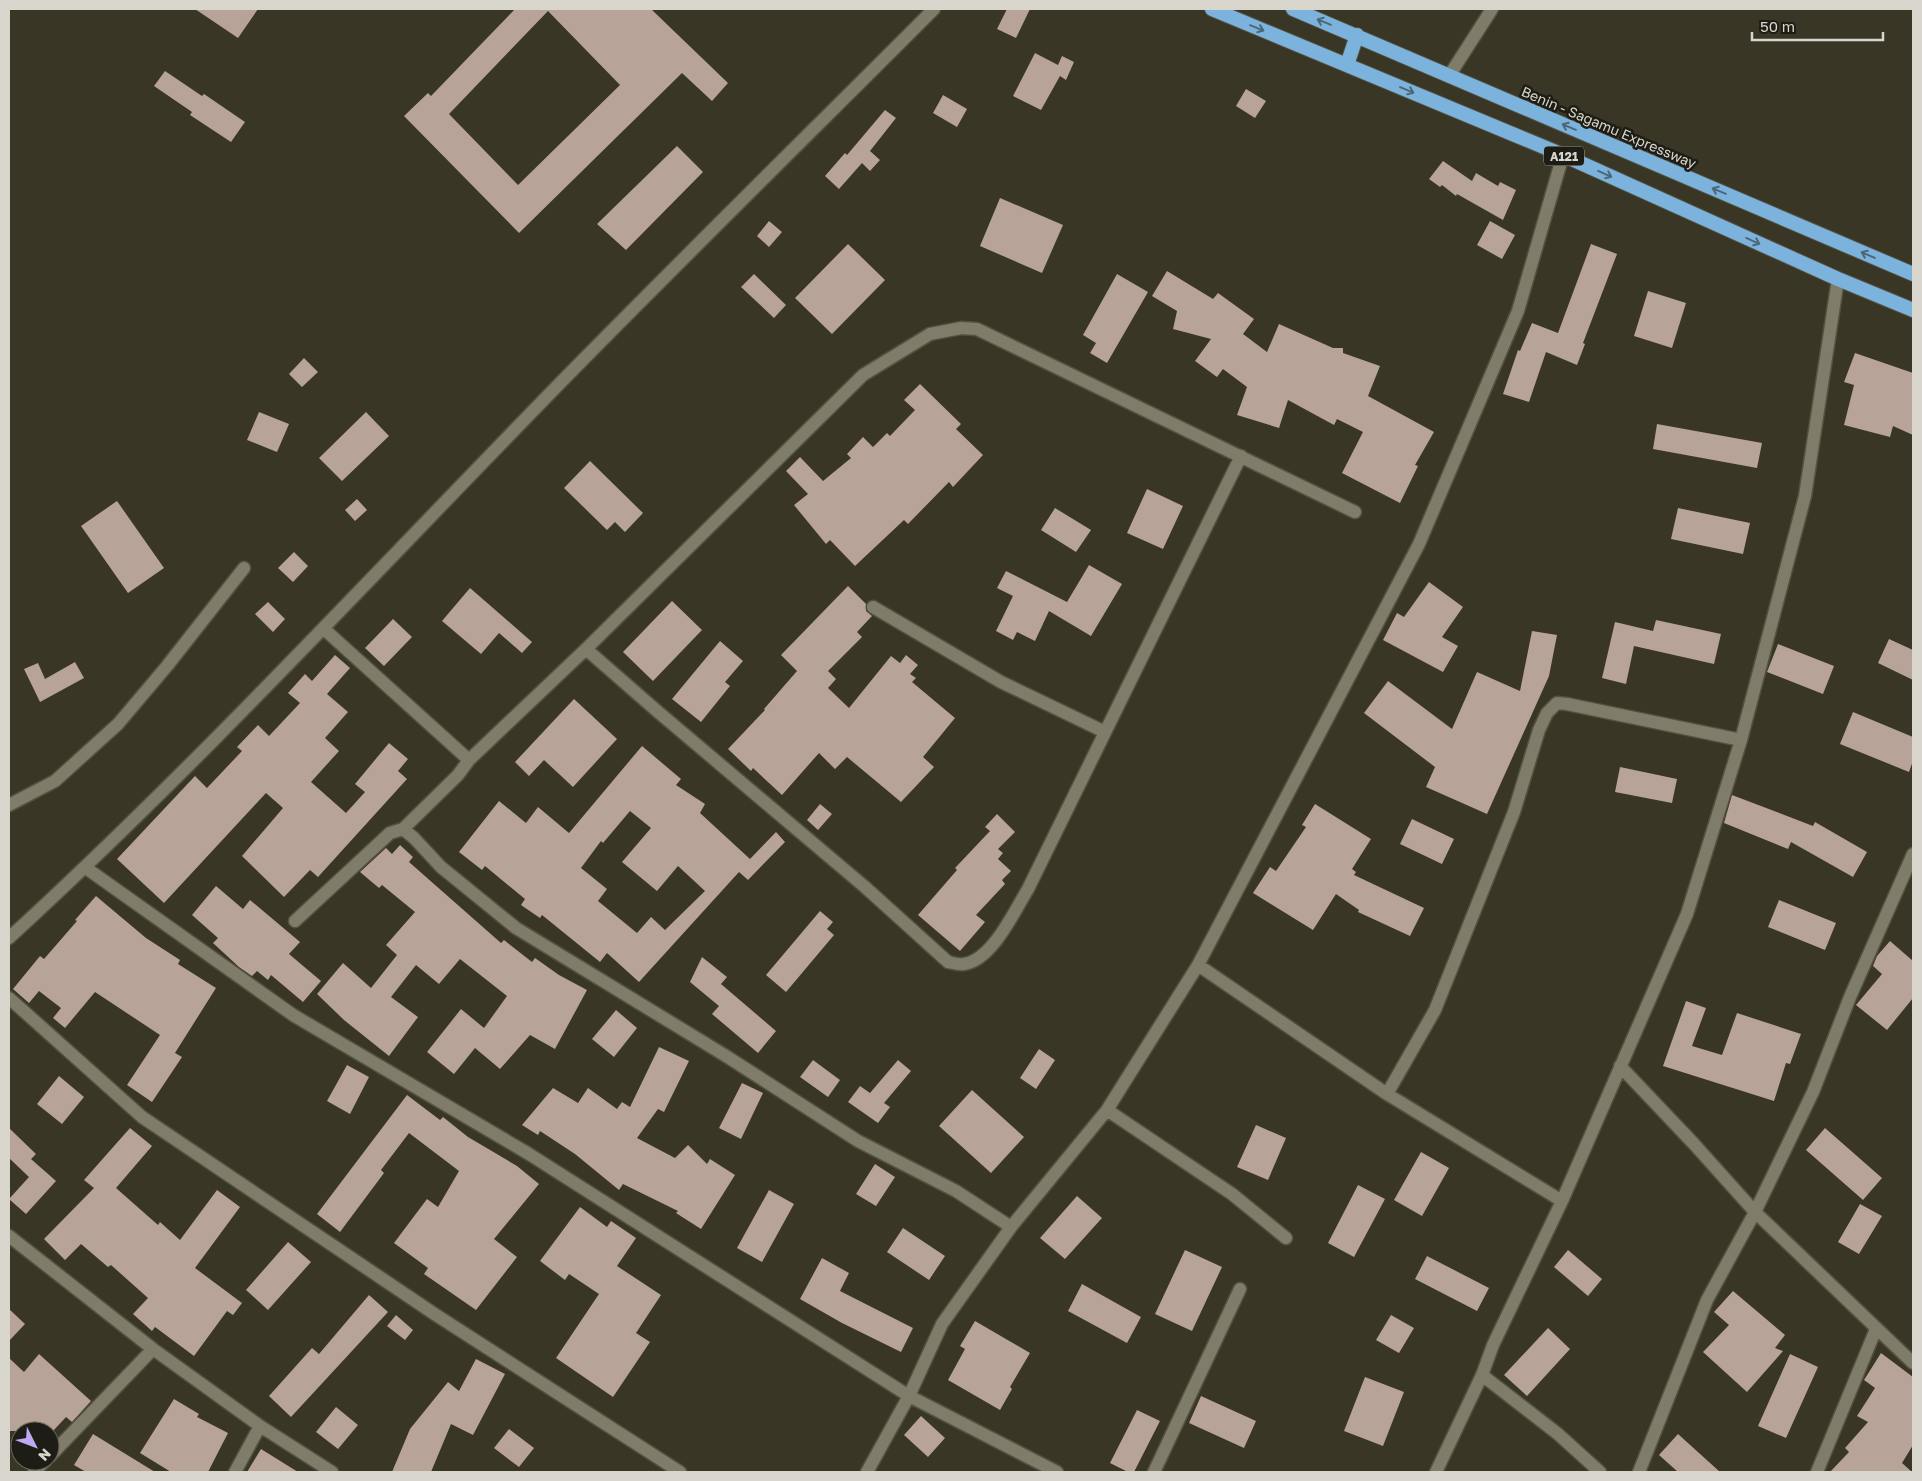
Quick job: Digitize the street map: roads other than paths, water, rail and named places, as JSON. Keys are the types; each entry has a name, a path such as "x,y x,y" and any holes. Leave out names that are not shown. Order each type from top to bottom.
{"highway":[{"name":"A121","path":"1212,9 1564,156 1838,279 1913,310"},
{"name":"Benin - Sagamu Expressway","path":"1293,9 1913,274"},
{"path":"1347,65 1357,35"}],"street":[{"path":"9,938 86,868 324,629 566,378 934,9"},
{"path":"1449,76 1492,9"},
{"path":"867,1472 909,1396 942,1324 1011,1227 1107,1110 1198,965 1419,544 1518,311 1564,156"},
{"path":"1436,1472 1482,1375 1493,1345 1562,1201 1687,914 1741,740 1805,496 1838,279"},
{"path":"294,920 390,833 403,829 458,775 469,760 586,649 863,376 930,334 961,328 977,329 1355,512"},
{"path":"586,649 865,887 948,962 962,965 973,961 986,952 998,937 1023,897 1241,456"},
{"path":"9,806 55,781 118,724 167,666 244,568"},
{"path":"873,607 1001,682 1105,732"},
{"path":"324,629 469,760"},
{"path":"1387,1094 1435,1010 1514,812 1539,730 1547,713 1557,703 1741,740"},
{"path":"403,829 441,867 516,928 726,1056 858,1141 956,1191 1011,1227"},
{"path":"1639,1472 1708,1300 1755,1212 1813,1092 1850,998 1913,854"},
{"path":"86,868 293,1015 529,1154 909,1396 1057,1472"},
{"path":"1198,965 1387,1094 1562,1201"},
{"path":"9,998 142,1117 436,1315 680,1472"},
{"path":"1620,1066 1755,1212 1913,1363"},
{"path":"1107,1110 1232,1194 1286,1238"},
{"path":"10,1238 153,1349 260,1426 332,1472"},
{"path":"1154,1472 1240,1290"},
{"path":"1817,1472 1876,1329"},
{"path":"60,1446 153,1349"},
{"path":"1482,1375 1558,1434 1600,1472"},
{"path":"235,1472 260,1426"}]}
